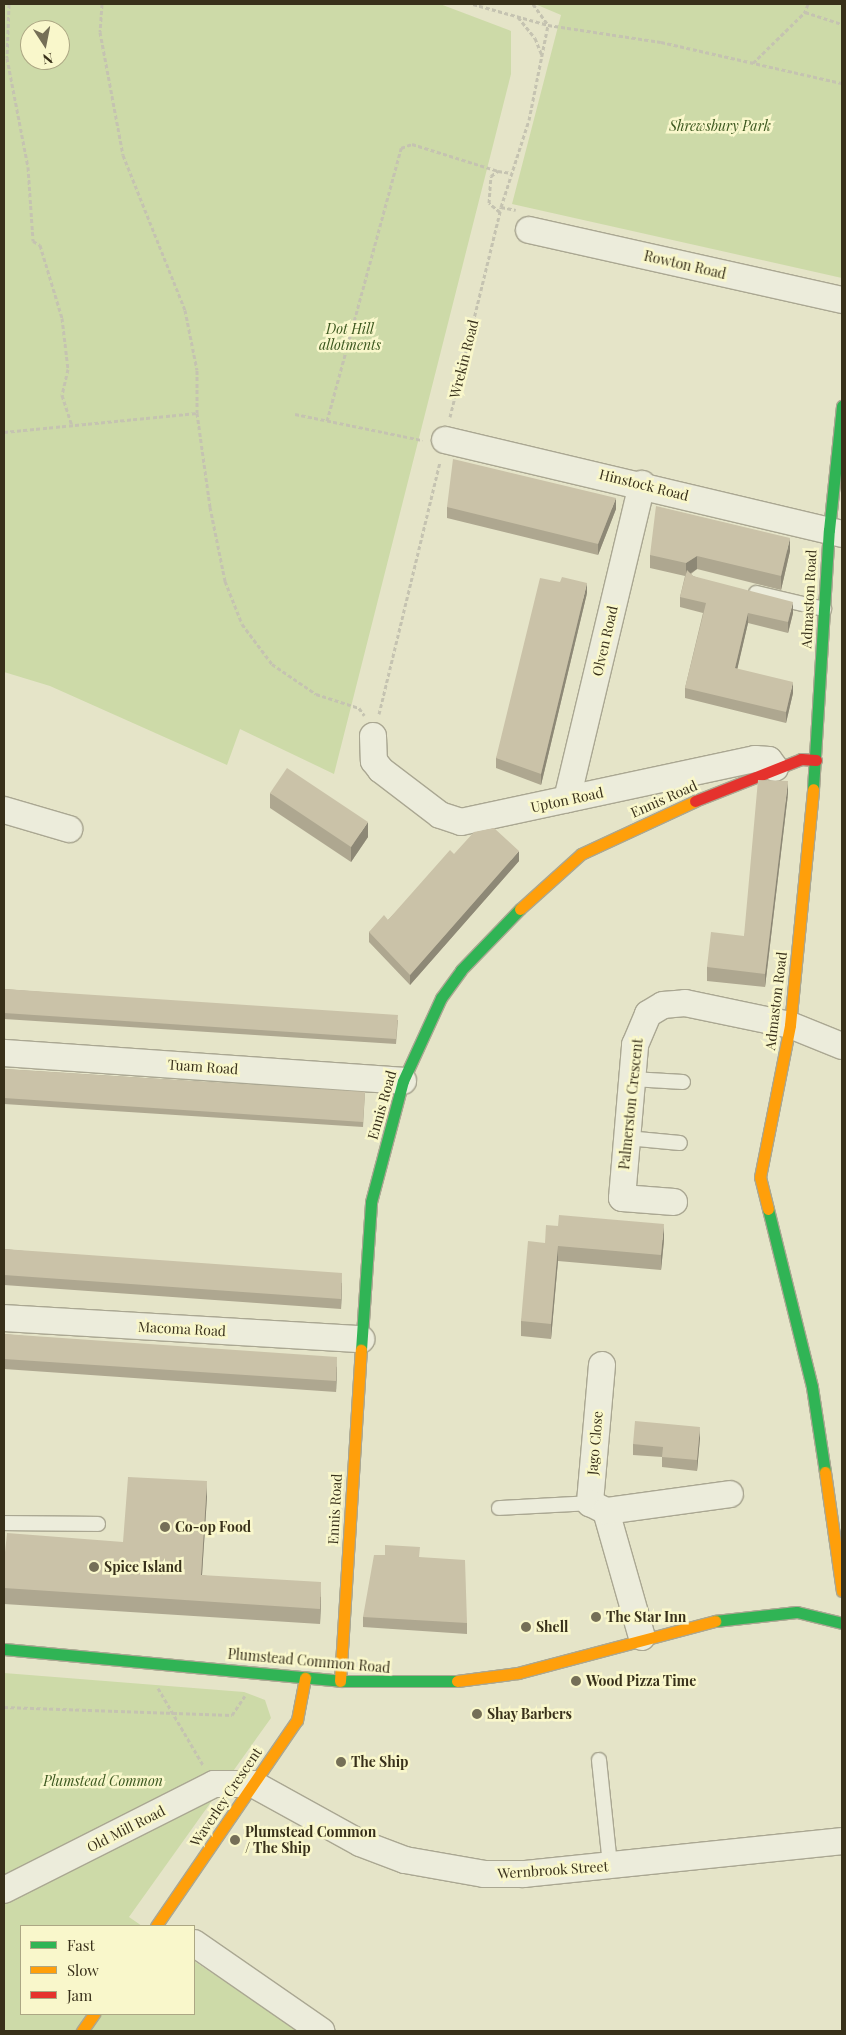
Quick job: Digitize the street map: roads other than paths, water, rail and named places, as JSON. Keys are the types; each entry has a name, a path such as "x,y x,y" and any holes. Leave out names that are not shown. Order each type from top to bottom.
{"street":[{"name":"Rowton Road","path":"529,230 842,300"},
{"name":"Admaston Road","path":"842,406 835,532 824,609 816,760 790,1025 760,1177 812,1387 842,1591"},
{"name":"Hinstock Road","path":"445,440 642,484 835,532"},
{"name":"Olven Road","path":"567,798 642,484"},
{"name":"Upton Road","path":"373,748 440,815 462,822 755,759 769,760 775,768"},
{"name":"Ennis Road","path":"340,1681 371,1202 403,1080 441,998 461,970 550,877 581,854 660,815 775,768 801,759 816,760"},
{"path":"4,810 69,829"},
{"name":"Palmerston Crescent","path":"674,1202 622,1198 632,1079 639,1026 648,1014 663,1005 685,1003 790,1025 842,1046"},
{"name":"Tuam Road","path":"4,1053 403,1080"},
{"name":"Macoma Road","path":"4,1318 361,1339"},
{"name":"Jago Close","path":"602,1365 598,1507 642,1637"},
{"path":"598,1507 730,1494"},
{"name":"Plumstead Common Road","path":"4,1650 140,1660 340,1681 486,1679 642,1637 765,1613 797,1612 842,1623"},
{"name":"Waverley Crescent","path":"162,1924 297,1720 305,1678"},
{"name":"Old Mill Road","path":"4,1890 214,1784 253,1784"},
{"name":"Wernbrook Street","path":"253,1784 360,1843 405,1860 484,1874 610,1865 842,1841"},
{"path":"195,1944 321,2031"},
{"path":"82,2031 93,2015"}],"lane":[{"path":"741,589 824,609"},
{"path":"632,1079 683,1082"},
{"path":"627,1138 680,1143"},
{"path":"499,1508 598,1507"},
{"path":"4,1523 98,1524"},
{"path":"599,1760 610,1865"}],"place":[{"name":"Co-op Food","path":"165,1527"},
{"name":"Spice Island","path":"94,1567"},
{"name":"The Star Inn","path":"596,1617"},
{"name":"Shell","path":"526,1627"},
{"name":"Wood Pizza Time","path":"576,1681"},
{"name":"Shay Barbers","path":"477,1714"},
{"name":"The Ship","path":"341,1762"},
{"name":"Plumstead Common / The Ship","path":"235,1840"}],"park label":[{"name":"Shrewsbury Park","path":"720,126"},
{"name":"Dot Hill allotments","path":"350,338"},
{"name":"Plumstead Common","path":"103,1781"}]}
